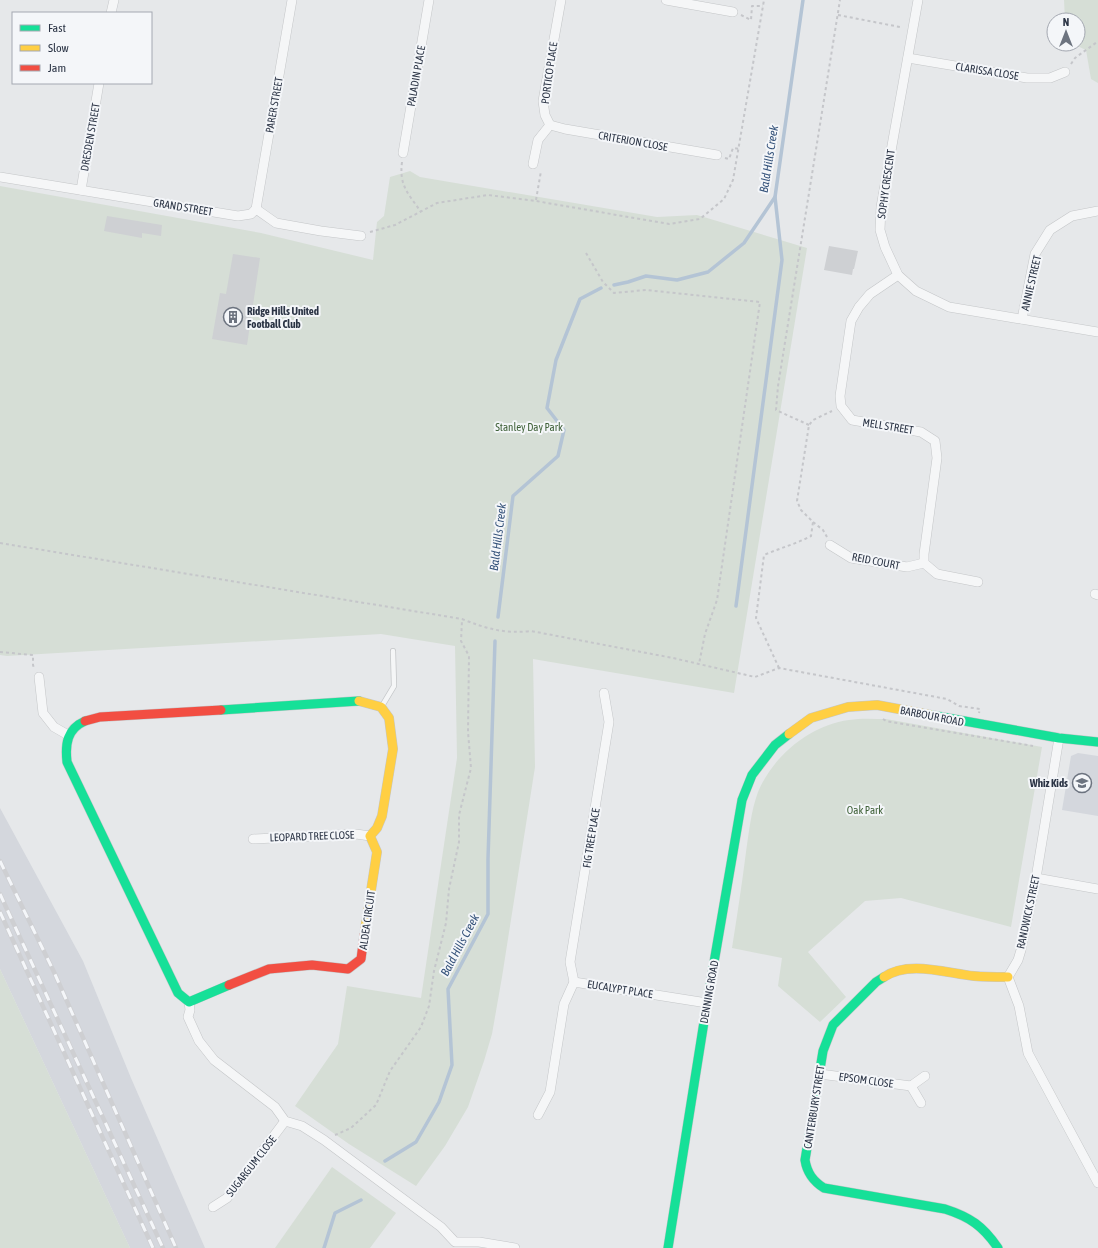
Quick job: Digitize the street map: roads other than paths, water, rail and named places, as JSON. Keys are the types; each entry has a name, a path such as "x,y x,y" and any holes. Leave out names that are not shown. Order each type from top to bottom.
{"street":[{"path":"111,12 114,0"},
{"name":"PARER STREET","path":"256,209 292,0"},
{"name":"PALADIN PLACE","path":"403,153 429,0"},
{"name":"PORTICO PLACE","path":"550,125 545,115 543,101 561,0"},
{"path":"666,0 733,12"},
{"name":"SOPHY CRESCENT","path":"918,0 881,207 880,230 885,247 898,275 916,291 949,307 1098,332"},
{"name":"CLARISSA CLOSE","path":"908,58 1027,78 1050,78 1065,72"},
{"name":"DRESDEN STREET","path":"81,190 99,84"},
{"path":"534,162 538,140 550,125"},
{"name":"CRITERION CLOSE","path":"550,125 565,129 717,155"},
{"name":"GRAND STREET","path":"0,177 238,216 251,214 256,209"},
{"path":"256,209 276,223 361,236"},
{"name":"ANNIE STREET","path":"1022,319 1035,254 1050,230 1072,216 1098,211"},
{"name":"MELL STREET","path":"898,275 870,294 859,306 851,321 840,396 841,406 852,420 921,432 934,441 938,458 924,563"},
{"name":"REID COURT","path":"830,545 851,558 907,567 924,563"},
{"path":"924,563 937,574 978,582"},
{"path":"39,677 43,713 54,727 68,735"},
{"name":"FIG TREE PLACE","path":"574,982 570,962 610,722 604,693"},
{"path":"370,836 377,828 382,816 393,750 389,718 381,707 359,701 100,717 82,721 68,735 65,746 67,762 178,993 189,1002 190,1010 188,1017 199,1041 214,1060 275,1107 285,1121 302,1126 324,1140 441,1227 453,1245 479,1242 515,1248"},
{"name":"BARBOUR ROAD","path":"775,745 811,718 848,707 869,705 877,705 1059,738 1098,742"},
{"name":"RANDWICK STREET","path":"1008,976 1018,960 1021,950 1036,878 1059,738"},
{"name":"DENNING ROAD","path":"668,1248 707,1003 742,800 752,775 775,745"},
{"name":"LEOPARD TREE CLOSE","path":"254,839 356,834 370,836"},
{"name":"ALDEA CIRCUIT","path":"189,1002 269,969 312,965 348,969 361,959 377,852 370,836"},
{"path":"1036,878 1098,889"},
{"name":"CANTERBURY STREET","path":"998,1248 988,1232 979,1224 957,1212 824,1188 809,1177 805,1160 823,1051 833,1025 876,982 888,974 904,969 914,968 976,976 1008,976"},
{"path":"1008,976 1018,1006 1028,1053 1098,1183"},
{"name":"EUCALYPT PLACE","path":"538,1115 550,1092 564,1004 574,982 707,1003"},
{"name":"EPSOM CLOSE","path":"820,1074 911,1086"},
{"path":"921,1103 911,1086 925,1076"},
{"name":"SUGARGUM CLOSE","path":"213,1207 227,1198 285,1121"}],"lane":[{"path":"381,707 394,686 393,651"}],"waterway":[{"name":"Bald Hills Creek","path":"614,285 646,276 677,280 708,272 744,243 775,197 803,0"},
{"path":"736,606 782,260 775,197"},
{"name":"Bald Hills Creek","path":"498,617 513,496 558,456 564,430 547,408 556,360 580,299 601,288"},
{"name":"Bald Hills Creek","path":"385,1161 416,1142 439,1102 452,1065 448,989 488,914 488,859 495,641"},
{"name":"Bald Hills Creek","path":"324,1248 335,1213 361,1200"}],"railway":[{"path":"0,861 54,972 176,1248"},
{"path":"0,894 163,1248"},
{"path":"0,912 153,1248"}],"place":[{"name":"Ridge Hills United Football Club","path":"233,317"},
{"name":"Whiz Kids","path":"1082,783"}],"park label":[{"name":"Stanley Day Park","path":"529,427"},
{"name":"Oak Park","path":"865,810"}]}
